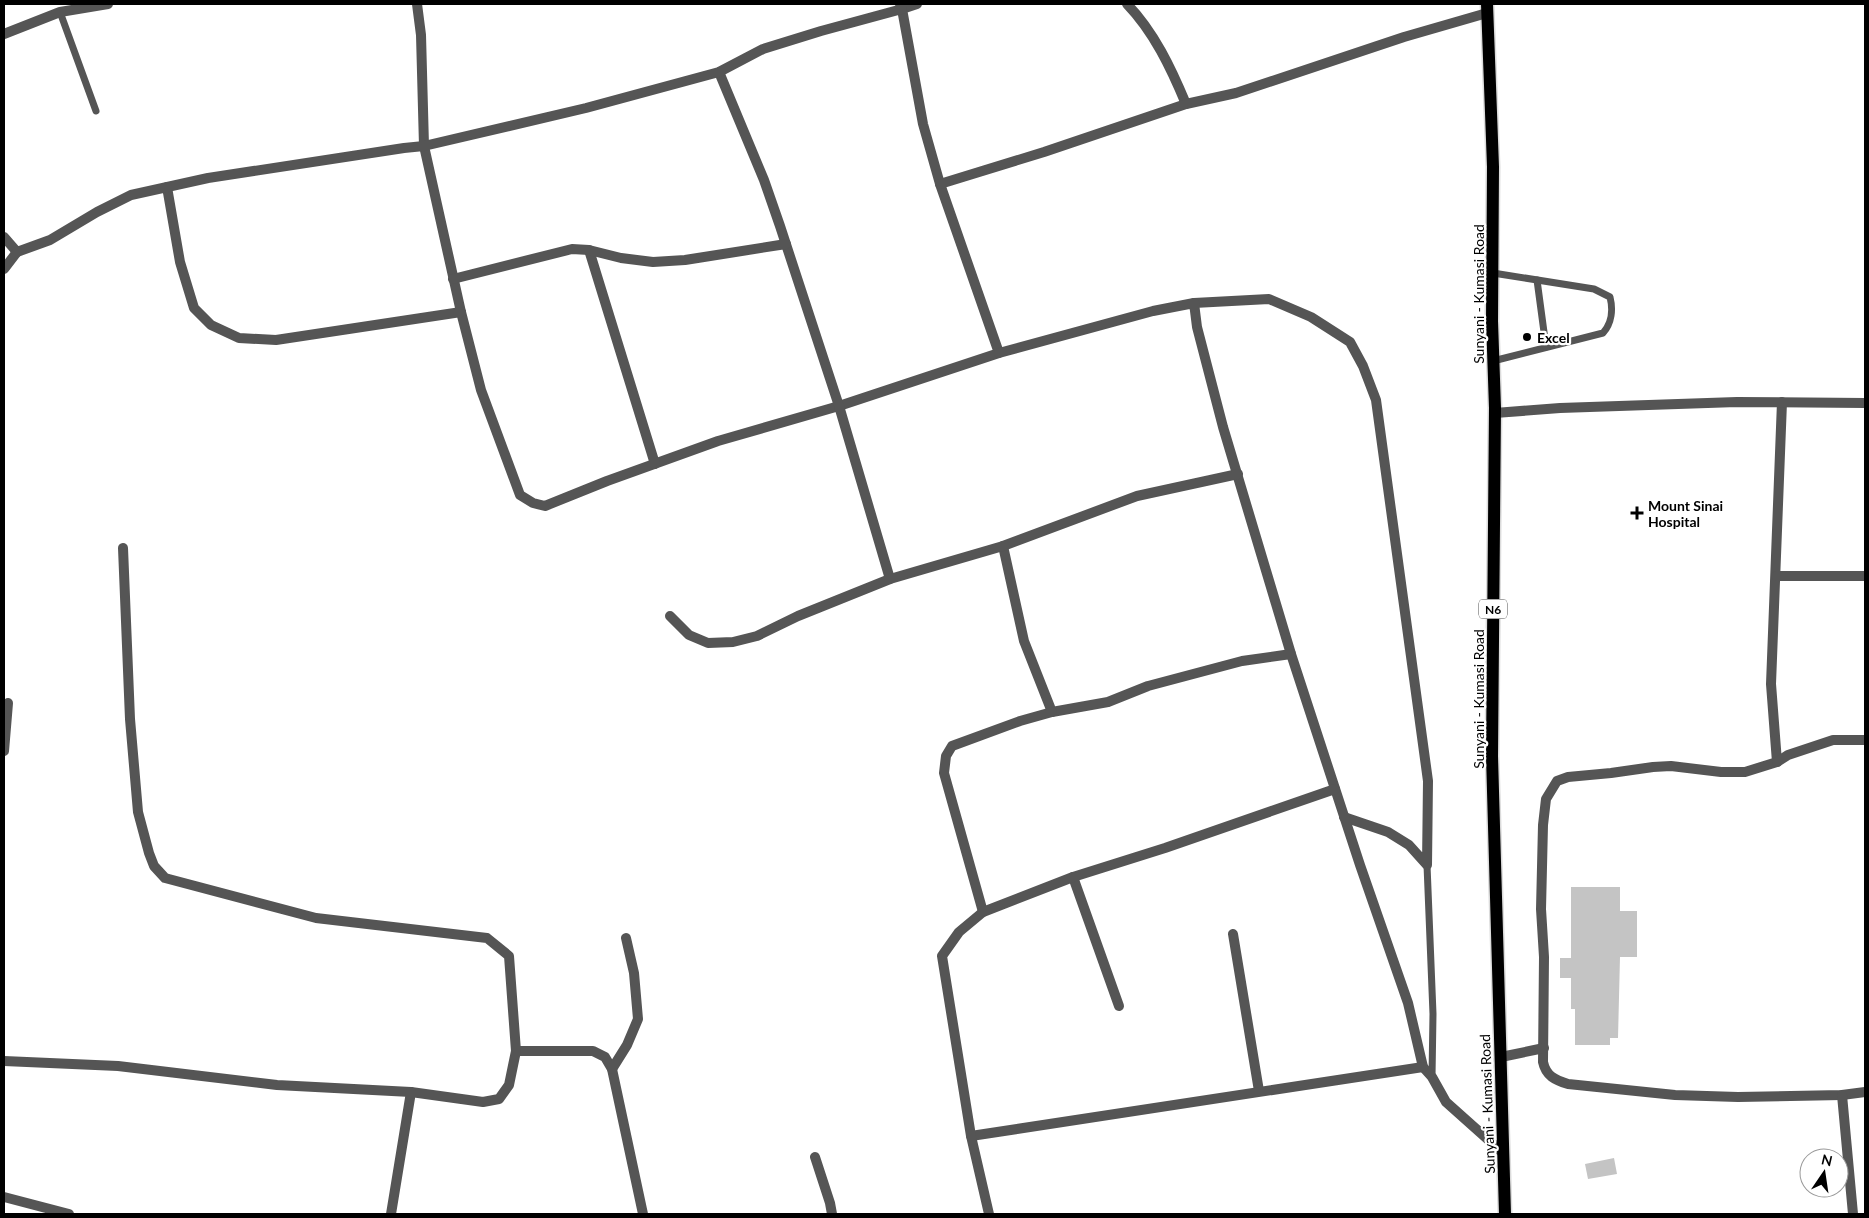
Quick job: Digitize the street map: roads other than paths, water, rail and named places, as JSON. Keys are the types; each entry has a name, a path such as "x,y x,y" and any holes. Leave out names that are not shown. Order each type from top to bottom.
{"main road":[{"name":"Sunyani - Kumasi Road","path":"1487,8 1493,167 1493,361 1495,413 1492,756 1505,1214"}],"street":[{"path":"4,34 59,8 108,4"},
{"path":"417,4 421,35 424,146 453,278 481,390 520,496 533,503 545,506 718,441 839,406 999,353 1153,311 1194,303 1269,299 1311,317 1350,342 1363,366 1376,400 1428,781 1427,865"},
{"path":"4,270 17,252 50,240 97,212 131,195 208,178 424,146 586,108 719,72 763,49 901,6 916,4"},
{"path":"1127,4 1142,20 1174,75 1186,104"},
{"path":"901,6 923,124 940,184 999,353"},
{"path":"940,184 1044,152 1186,104 1236,93 1487,8"},
{"path":"719,72 764,180 786,244 839,406 890,579"},
{"path":"168,187 180,262 194,308 212,325 238,338 276,340 461,312"},
{"path":"4,237 17,252"},
{"path":"453,278 572,249 588,250 621,258 653,262 685,260 786,244"},
{"path":"588,250 655,464"},
{"path":"1194,303 1198,327 1223,427 1291,654 1344,817 1408,1003 1423,1067 1432,1077 1446,1102 1502,1152"},
{"path":"1495,413 1560,408 1782,402 1865,403"},
{"path":"1777,762 1772,684 1782,402"},
{"path":"670,616 689,635 708,643 733,642 757,636 798,616 890,579 1003,546 1137,496 1238,474"},
{"path":"1003,546 1024,642 1052,712"},
{"path":"4,1061 118,1066 277,1085 411,1092 483,1102 499,1099 509,1085 516,1051 509,956 487,938 316,918 165,878 154,866 138,812 130,719 123,548"},
{"path":"1776,576 1865,576"},
{"path":"984,912 944,773 946,756 952,746 1020,721 1052,712 1108,702 1148,686 1242,660 1291,654"},
{"path":"4,751 8,703"},
{"path":"1865,740 1833,740 1788,754 1777,762 1745,772 1721,772 1671,766 1653,766 1611,773 1568,777 1557,781 1546,799 1543,825 1541,909 1544,957 1543,1062 1548,1074 1554,1079 1568,1084 1675,1095 1738,1097 1842,1095 1865,1092"},
{"path":"989,1214 971,1136 942,956 959,932 984,912 1073,877 1165,848 1335,789"},
{"path":"1344,817 1388,832 1409,845 1427,865"},
{"path":"1073,877 1118,1006"},
{"path":"1233,934 1260,1091"},
{"path":"612,1069 627,1045 638,1019 634,973 626,938"},
{"path":"1501,1057 1544,1048"},
{"path":"516,1051 593,1051 605,1057 612,1069 643,1214"},
{"path":"971,1136 1423,1067"},
{"path":"391,1214 411,1092"},
{"path":"1842,1095 1853,1214"},
{"path":"815,1157 832,1214"},
{"path":"4,1197 69,1214"}],"lane":[{"path":"59,8 96,111"},
{"path":"1493,273 1594,289 1610,297 1611,302 1608,328 1603,333 1493,361"},
{"path":"1537,280 1546,347"},
{"path":"1427,865 1433,1014 1432,1077"}],"place":[{"name":"Excel","path":"1527,337"},
{"name":"Mount Sinai Hospital","path":"1637,513"}]}
